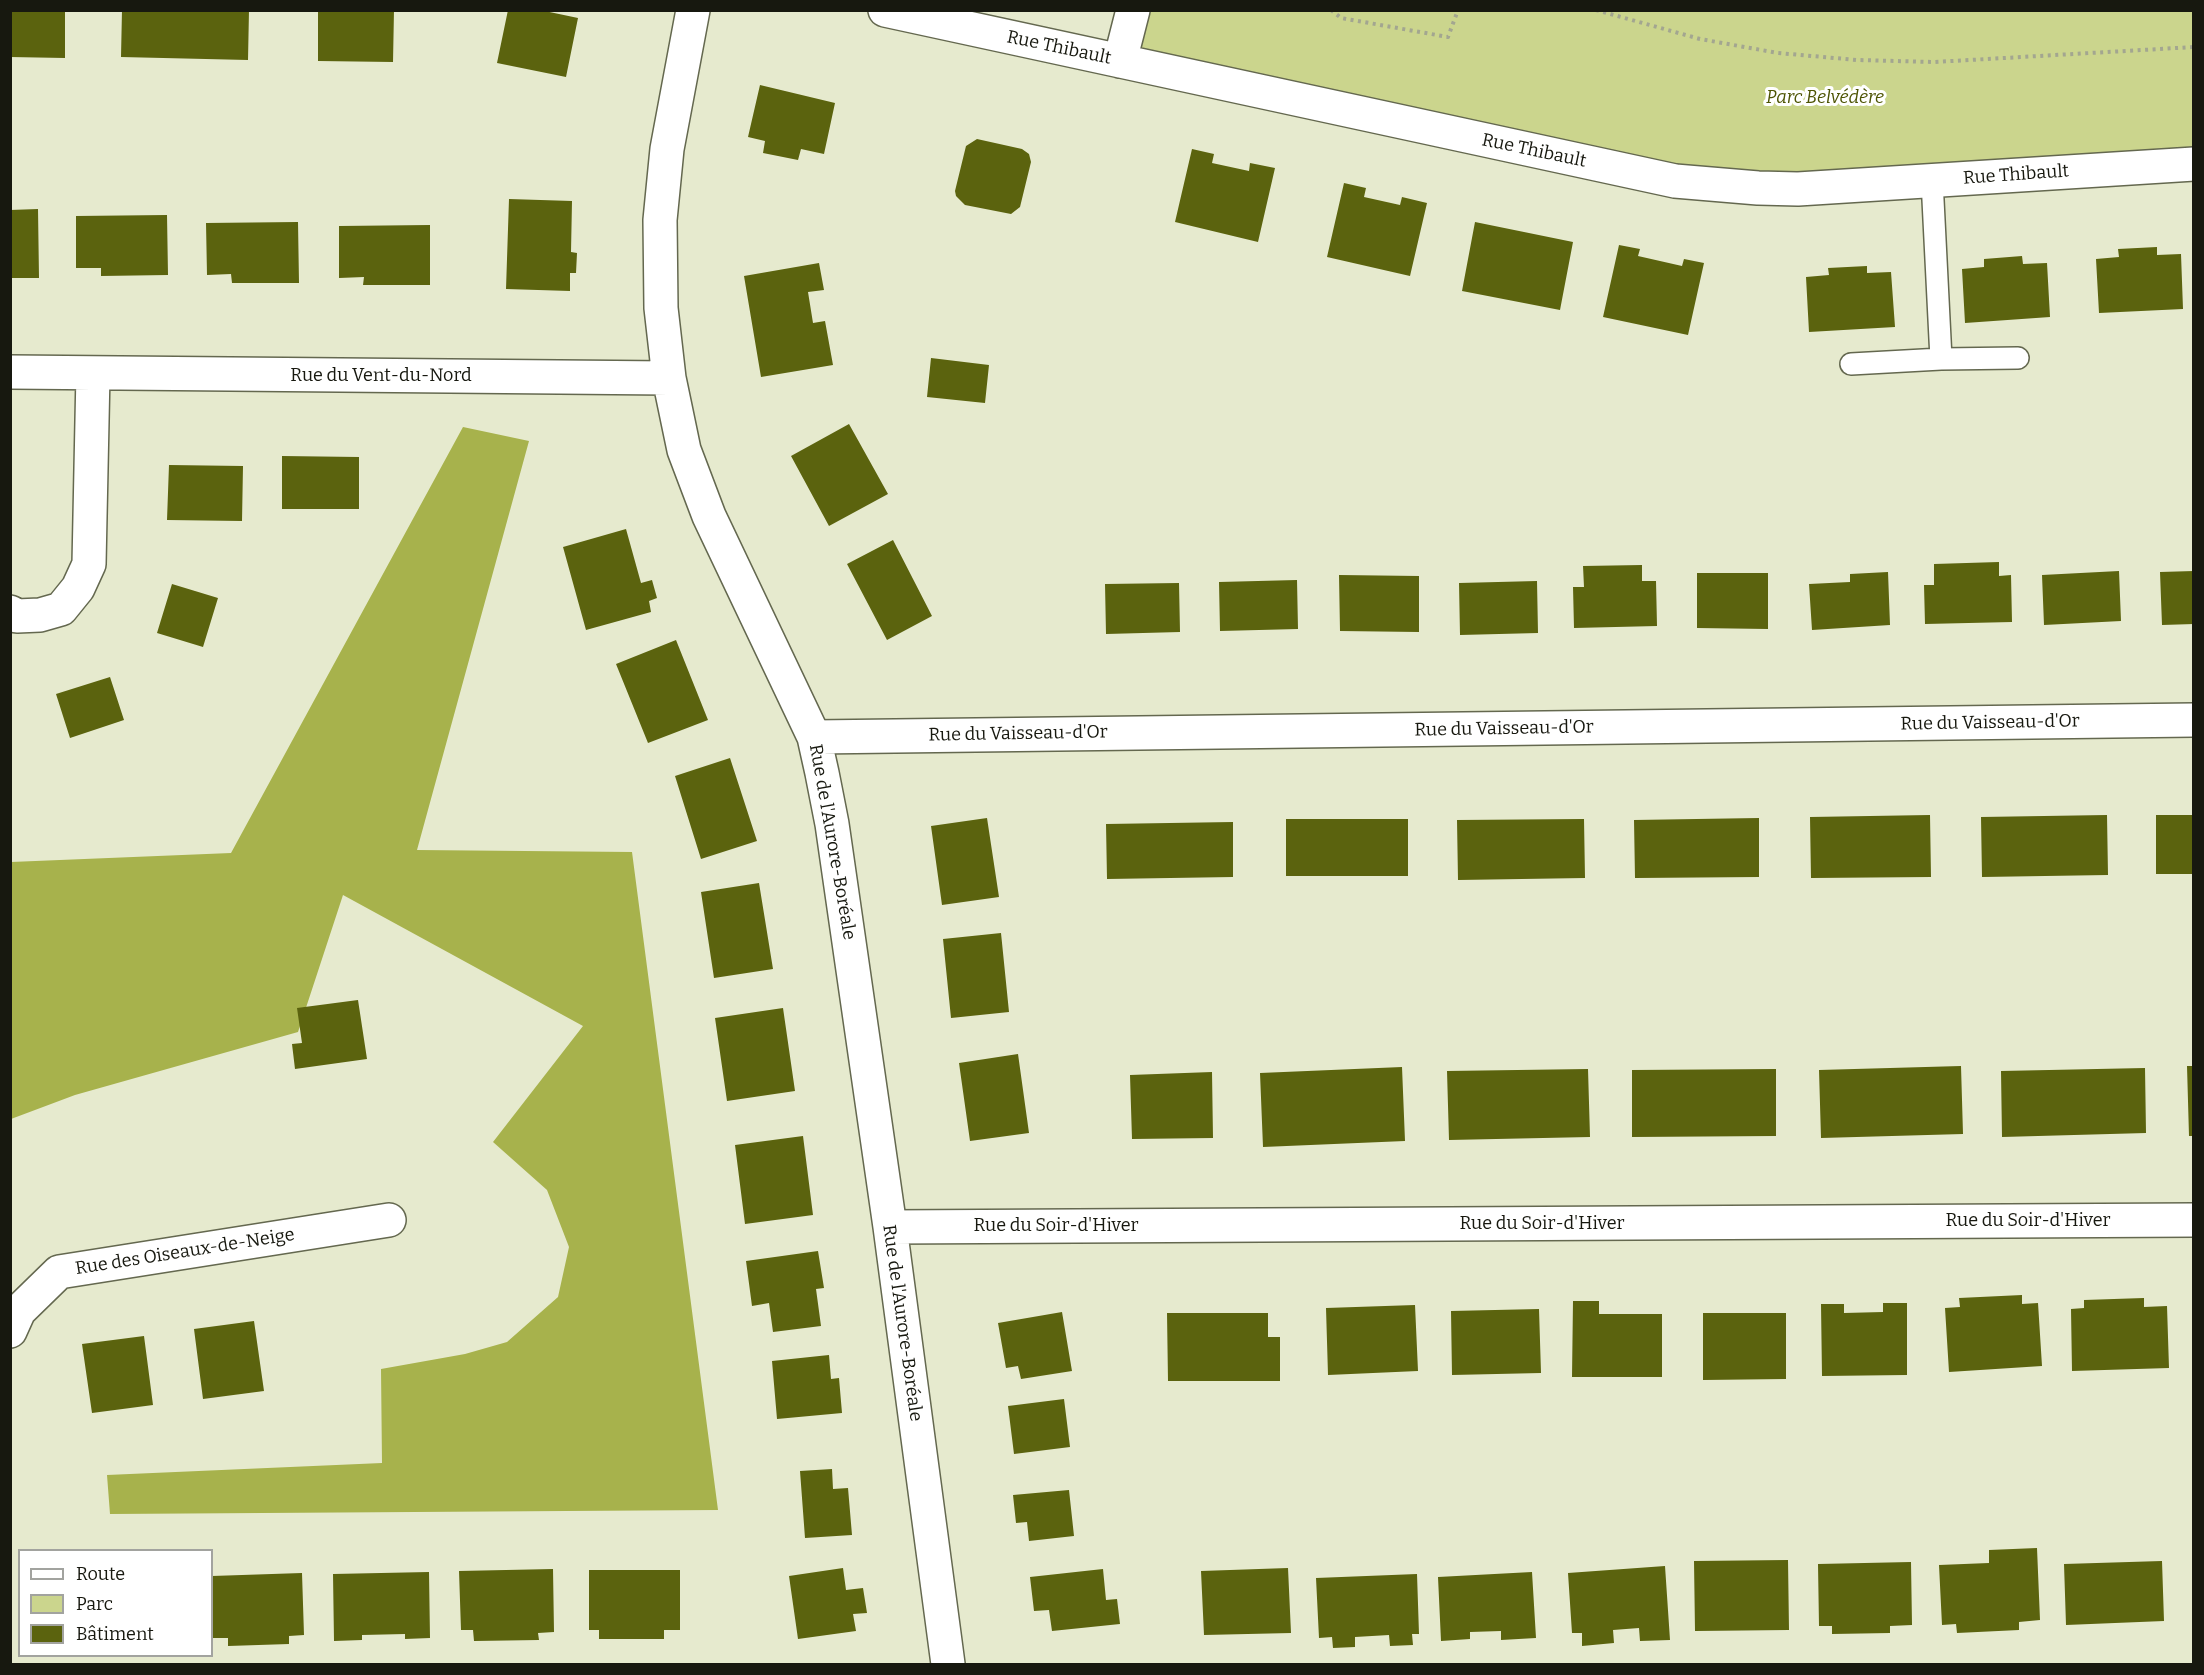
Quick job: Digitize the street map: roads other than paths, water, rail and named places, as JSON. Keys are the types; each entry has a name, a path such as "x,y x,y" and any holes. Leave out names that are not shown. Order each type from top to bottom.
{"street":[{"name":"Rue de l'Aurore-Boréale","path":"693,10 667,149 660,220 661,308 669,378 684,450 709,516 814,737 832,824 890,1227 948,1665"},
{"name":"Rue Thibault","path":"885,10 1675,181 1798,189 2193,164"},
{"path":"1120,61 1133,10"},
{"name":"Rue du Vent-du-Nord","path":"10,372 669,378"},
{"path":"10,612 17,616 40,615 61,609 78,588 89,564 93,373"},
{"name":"Rue du Vaisseau-d'Or","path":"814,737 2193,720"},
{"name":"Rue des Oiseaux-de-Neige","path":"10,1331 19,1311 59,1272 389,1220"},
{"name":"Rue du Soir-d'Hiver","path":"890,1227 2193,1220"}],"lane":[{"path":"1932,180 1941,359"},
{"path":"1851,364 2018,358"}],"park label":[{"name":"Parc Belvédère","path":"1825,98"}]}
